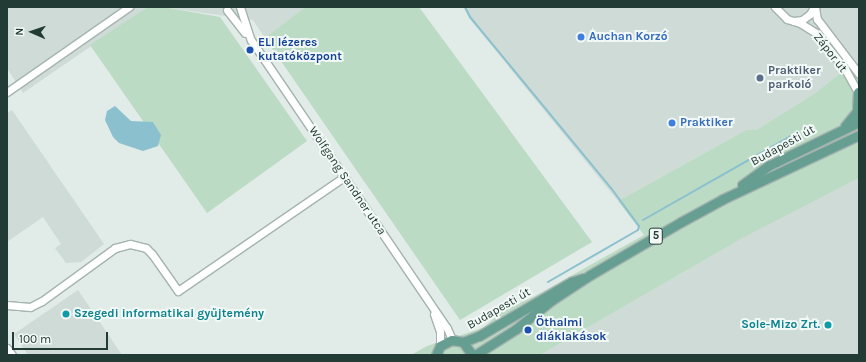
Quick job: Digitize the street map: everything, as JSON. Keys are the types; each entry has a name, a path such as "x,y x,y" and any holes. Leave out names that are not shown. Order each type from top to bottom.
{"main road":[{"path":"844,128 857,111 858,93"},
{"name":"Budapesti út","path":"723,199 770,165 859,122"},
{"name":"Budapesti út","path":"475,355 516,329 547,304 590,275 723,199 859,135"},
{"name":"Budapesti út","path":"452,340 463,342 479,336 571,282 590,275"},
{"path":"438,351 452,340"},
{"name":"Budapesti út","path":"463,342 472,355"}],"street":[{"path":"7,92 129,7"},
{"path":"224,8 239,7 251,40"},
{"name":"Zápor út","path":"776,7 780,15 816,33 845,69 858,93"},
{"name":"Zápor út","path":"794,21 802,20 810,14 814,7"},
{"name":"Zápor út","path":"814,7 817,19 859,74"},
{"path":"224,8 251,40"},
{"name":"Wolfgang Sandner utca","path":"251,40 447,328 452,340"},
{"path":"7,305 30,307 42,301 115,248 130,244 146,248 152,254 178,291 344,177"},
{"name":"Wolfgang Sandner utca","path":"432,306 440,331 438,351"},
{"path":"7,348 12,355"}],"shaded area":[{"path":"7,7 148,7 23,93 7,68"},
{"path":"163,7 305,7 265,38 253,20"},
{"path":"463,7 859,7 859,68 854,62 814,94 756,130 746,130 618,201 469,18"},
{"path":"12,110 104,244 81,262 66,263 55,248 61,244 43,217 7,242 7,113"},
{"path":"859,178 859,355 540,355 741,239"},
{"path":"78,290 122,355 28,355 14,334"}],"green space":[{"path":"148,7 163,7 220,17 307,141 207,213 90,45"},
{"path":"305,7 419,7 592,242 460,320 265,38"},
{"path":"854,62 859,68 859,178 741,239 540,355 411,355 427,346 483,328 502,311 535,296 644,235 618,201 746,130 756,130 814,94"}],"water":[{"path":"115,106 131,121 153,122 161,135 158,146 143,151 119,143 113,137 105,120 107,111"}],"waterway":[{"path":"465,7 470,17 611,188 639,226 638,230 548,282"},
{"path":"643,220 798,132"}],"place":[{"name":"Auchan Korzó","path":"581,37"},
{"name":"ELI lézeres kutatóközpont","path":"250,50"},
{"name":"Praktiker parkoló","path":"760,78"},
{"name":"Praktiker","path":"672,123"},
{"name":"Szegedi informatikai gyűjtemény","path":"66,314"},
{"name":"Sole-Mizo Zrt.","path":"828,325"},
{"name":"Öthalmi diáklakások","path":"528,330"}]}
